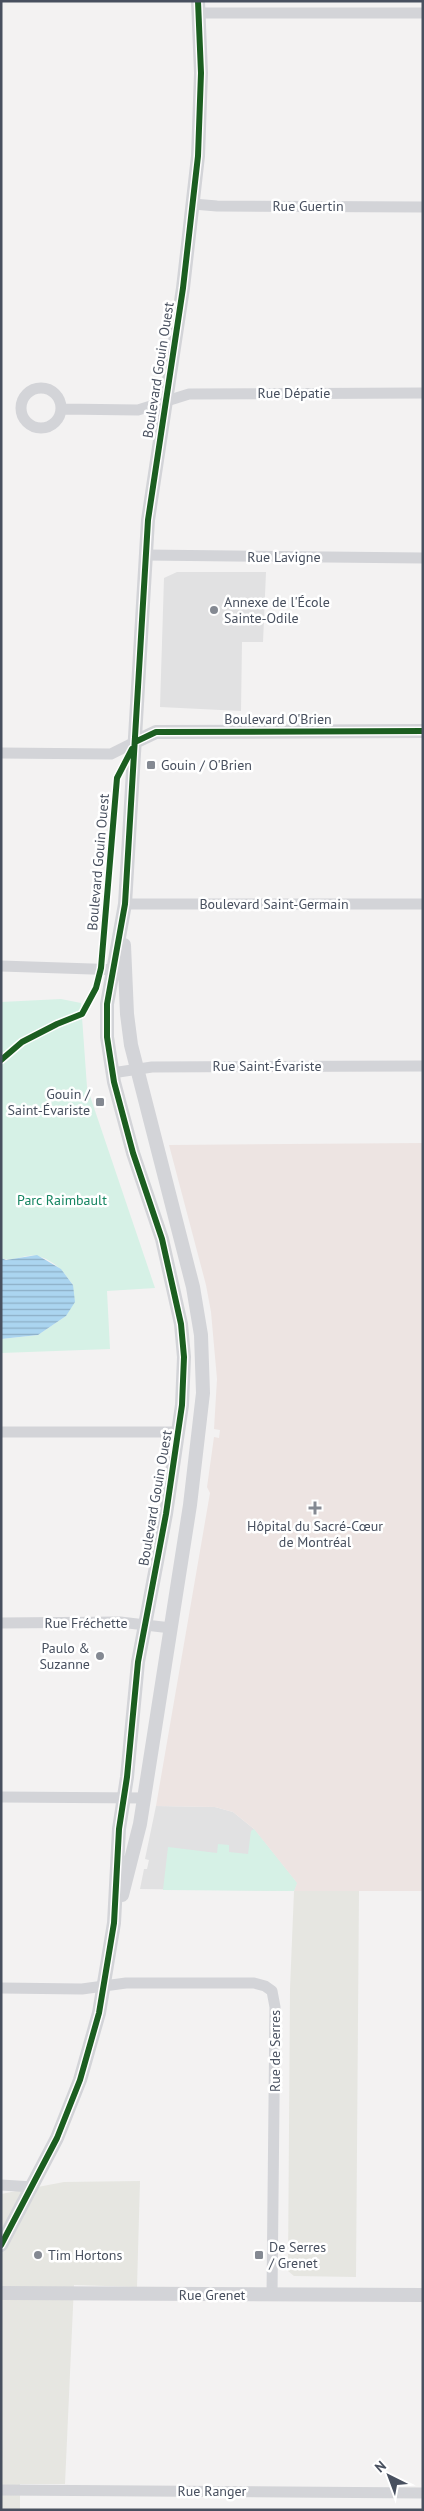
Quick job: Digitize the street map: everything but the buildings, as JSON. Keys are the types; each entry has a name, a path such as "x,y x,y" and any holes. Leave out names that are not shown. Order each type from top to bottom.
{"street":[{"path":"199,7 423,13"},
{"name":"Boulevard Gouin Ouest","path":"1,2245 57,2138 80,2080 95,2030 114,1923 138,1833 171,1628 202,1408 201,1335 191,1277 136,1068 119,970 135,742 145,555 151,500 193,204 201,104 199,7"},
{"name":"Rue Guertin","path":"193,204 217,206 423,207"},
{"name":"Rue Dépatie","path":"62,409 138,410 188,394 423,393"},
{"name":"Rue Lavigne","path":"145,555 423,558"},
{"name":"Boulevard O'Brien","path":"135,742 156,732 423,731"},
{"path":"1,753 111,754 135,742"},
{"name":"Boulevard Saint-Germain","path":"124,904 423,904"},
{"path":"1,966 119,970"},
{"name":"Boulevard Gouin Ouest","path":"114,1923 119,1829 138,1662 179,1432 184,1357 181,1324 164,1246 133,1153 112,1073 107,1037 107,1004 119,970"},
{"name":"Rue Saint-Évariste","path":"112,1073 156,1066 423,1066"},
{"path":"1,1432 179,1432"},
{"name":"Rue Fréchette","path":"1,1623 120,1622 171,1628"},
{"path":"1,1797 144,1798"},
{"name":"Rue de Serres","path":"1,1988 82,1989 126,1983 254,1984 265,1986 272,1991 275,2007 272,2295"},
{"path":"1,2185 33,2187"},
{"name":"Rue Grenet","path":"1,2293 423,2296"},
{"name":"Rue Ranger","path":"1,2490 423,2493"}],"shaded area":[{"name":"Annexe de l'École Sainte-Odile","path":"177,572 266,572 263,642 242,642 241,711 160,707 164,578"},
{"name":"Hôpital du Sacré-Cœur de Montréal","path":"423,1143 423,1891 294,1891 297,1883 254,1829 233,1812 215,1807 156,1806 210,1493 207,1487 214,1437 219,1438 220,1430 214,1429 217,1379 211,1312 206,1285 169,1145"},
{"path":"156,1806 215,1807 233,1812 254,1829 297,1883 294,1891 140,1889 144,1869 147,1869 149,1860 145,1859"},
{"path":"294,1891 359,1891 356,2277 294,2276 288,2271 290,1989"},
{"path":"140,2181 137,2287 74,2285 65,2484 20,2484 20,2510 1,2510 1,2194 64,2182"}],"green space":[{"name":"Parc Raimbault","path":"61,999 81,1003 87,1087 155,1288 107,1291 110,1349 1,1353 1,1339 38,1335 66,1316 73,1285 58,1267 43,1258 32,1255 10,1259 1,1258 1,1002"},
{"path":"254,1829 297,1883 294,1891 163,1890 168,1847 217,1853 218,1844 229,1845 229,1852 248,1854 251,1831"}],"water":[{"path":"37,1255 61,1269 73,1285 75,1302 66,1316 38,1335 1,1339 1,1258 6,1260"}],"cycle path":[{"path":"1,2245 57,2138 80,2080 99,2013 114,1923 119,1829 127,1777 138,1662 166,1514 182,1405 184,1357 181,1324 162,1239 133,1153 114,1082 107,1037 107,1004 125,904 148,520 183,288 198,156 201,73 198,1"},
{"path":"135,742 156,732 423,731"},
{"path":"1,1060 22,1042 57,1024 82,1014 96,988 101,968 117,778 132,749"}],"place":[{"name":"Annexe de l'École Sainte-Odile","path":"214,610"},
{"name":"Gouin / O'Brien","path":"151,765"},
{"name":"Gouin / Saint-Évariste","path":"100,1102"},
{"name":"Hôpital du Sacré-Cœur de Montréal","path":"315,1508"},
{"name":"Paulo & Suzanne","path":"100,1656"},
{"name":"Tim Hortons","path":"38,2255"},
{"name":"De Serres / Grenet","path":"259,2255"}]}
